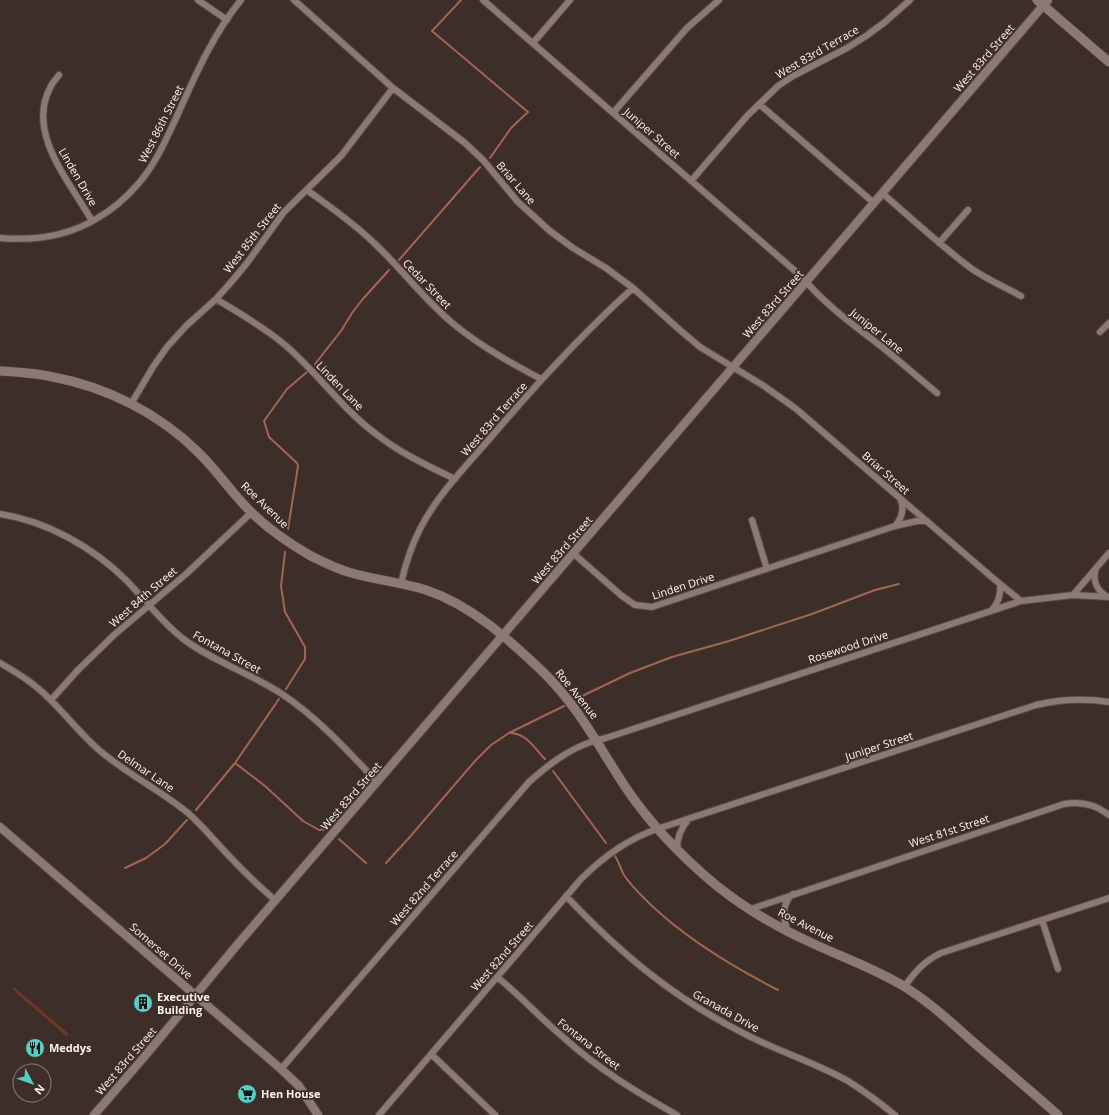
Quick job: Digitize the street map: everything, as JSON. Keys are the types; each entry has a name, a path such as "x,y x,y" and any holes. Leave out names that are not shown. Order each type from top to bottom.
{"main road":[{"path":"1043,2 1109,62"},
{"name":"Roe Avenue","path":"0,371 55,377 84,384 116,396 166,425 192,446 218,473 240,500 269,528 288,542 313,557 349,573 422,589 452,600 466,608 542,670 563,692 597,740 627,788 657,829 677,850 716,885 751,909 788,931 874,970 904,987 941,1014 1058,1115"}],"street":[{"path":"198,0 227,20"},
{"name":"West 86th Street","path":"0,238 16,240 39,239 67,232 92,221 116,205 138,184 148,171 163,146 200,66 227,20 241,0"},
{"name":"Briar Lane","path":"294,0 393,88 465,143 483,160 518,202 550,231 573,248 606,268 633,288 681,332 700,347 733,367"},
{"name":"Juniper Street","path":"483,0 806,282"},
{"path":"533,43 570,0"},
{"path":"613,113 687,28 712,4 719,0"},
{"name":"West 83rd Terrace","path":"691,181 759,104 778,86 866,36 910,0"},
{"name":"West 83rd Street","path":"94,1115 377,782 874,203 1043,2"},
{"name":"Linden Drive","path":"59,75 50,87 44,108 43,122 45,134 54,158 92,221"},
{"name":"West 85th Street","path":"131,404 167,347 186,326 216,299 247,263 284,212 331,167 393,88"},
{"path":"759,104 874,203"},
{"name":"Cedar Street","path":"307,190 375,243 418,291 457,327 499,356 541,379"},
{"path":"882,193 939,243 972,269 993,282 1021,296"},
{"path":"939,243 968,210"},
{"name":"Juniper Lane","path":"806,282 812,290 868,338 886,350 936,393"},
{"name":"West 83rd Terrace","path":"401,584 406,563 420,529 432,509 541,379 590,328 633,288"},
{"name":"Linden Lane","path":"216,299 260,326 284,344 307,366 342,405 376,434 417,460 456,479"},
{"path":"1100,332 1109,323"},
{"name":"Briar Street","path":"733,367 764,386 795,408 1021,601"},
{"path":"895,526 901,517 903,509 900,497"},
{"name":"West 84th Street","path":"51,700 94,654 186,574 252,512"},
{"name":"Fontana Street","path":"0,514 25,520 46,528 88,549 118,573 173,631 193,646 267,685 298,706 314,718 339,742 377,782"},
{"path":"752,520 767,569"},
{"name":"Linden Drive","path":"574,554 622,596 635,605 652,607 895,526 917,521 927,521"},
{"path":"1073,594 1109,553"},
{"path":"1096,567 1094,573 1095,582 1099,590 1107,597"},
{"path":"992,610 996,606 1000,597 1000,584"},
{"name":"Rosewood Drive","path":"597,740 1021,601 1073,594 1107,597"},
{"name":"Delmar Lane","path":"0,663 31,682 51,700 79,731 100,750 119,765 170,799 194,819 253,881 276,901"},
{"name":"Juniper Street","path":"657,829 1036,705 1075,699 1109,702"},
{"name":"West 82nd Terrace","path":"281,1069 528,782 558,758 589,742 597,740"},
{"name":"West 81st Street","path":"751,909 794,893 1064,804 1074,802 1090,804 1109,815"},
{"path":"677,850 679,835 688,820"},
{"name":"Somerset Drive","path":"0,827 281,1069 299,1086 318,1115"},
{"name":"West 82nd Street","path":"379,1115 588,872 606,856 620,847 657,829"},
{"path":"788,931 784,921 785,906 788,899 794,893"},
{"name":"Granada Drive","path":"566,896 631,960 687,1002 743,1033 848,1081 865,1092 894,1115"},
{"path":"904,987 919,968 935,956 1109,898"},
{"path":"1042,920 1058,969"},
{"name":"Fontana Street","path":"497,977 510,986 547,1024 591,1060 644,1097 676,1115"},
{"path":"431,1054 495,1115"}],"shaded area":[{"path":"13,987 69,1034 67,1036 65,1035 13,990"}],"waterway":[{"path":"461,0 432,31 528,112 511,128 490,158"},
{"path":"399,260 480,167"},
{"path":"315,364 341,331 362,300 389,270"},
{"path":"288,529 298,466 297,463 269,437 264,421 287,389 307,372"},
{"path":"285,552 281,586 285,612 305,647 305,659 286,689"},
{"path":"578,698 630,673 672,657 729,641 812,614 875,590 899,584"},
{"path":"235,763 279,699"},
{"path":"386,863 475,761 491,745 509,733 564,706"},
{"path":"511,733 517,734 526,739 545,759"},
{"path":"196,810 235,763 265,786 303,821 319,830 328,829"},
{"path":"553,771 606,843"},
{"path":"125,868 146,858 165,844 187,820"},
{"path":"339,839 366,863"},
{"path":"615,856 624,875 630,883 665,918 712,952 744,972 778,990"}],"place":[{"name":"Executive Building","path":"143,1003"},
{"name":"Meddys","path":"35,1048"},
{"name":"Hen House","path":"247,1094"}]}
